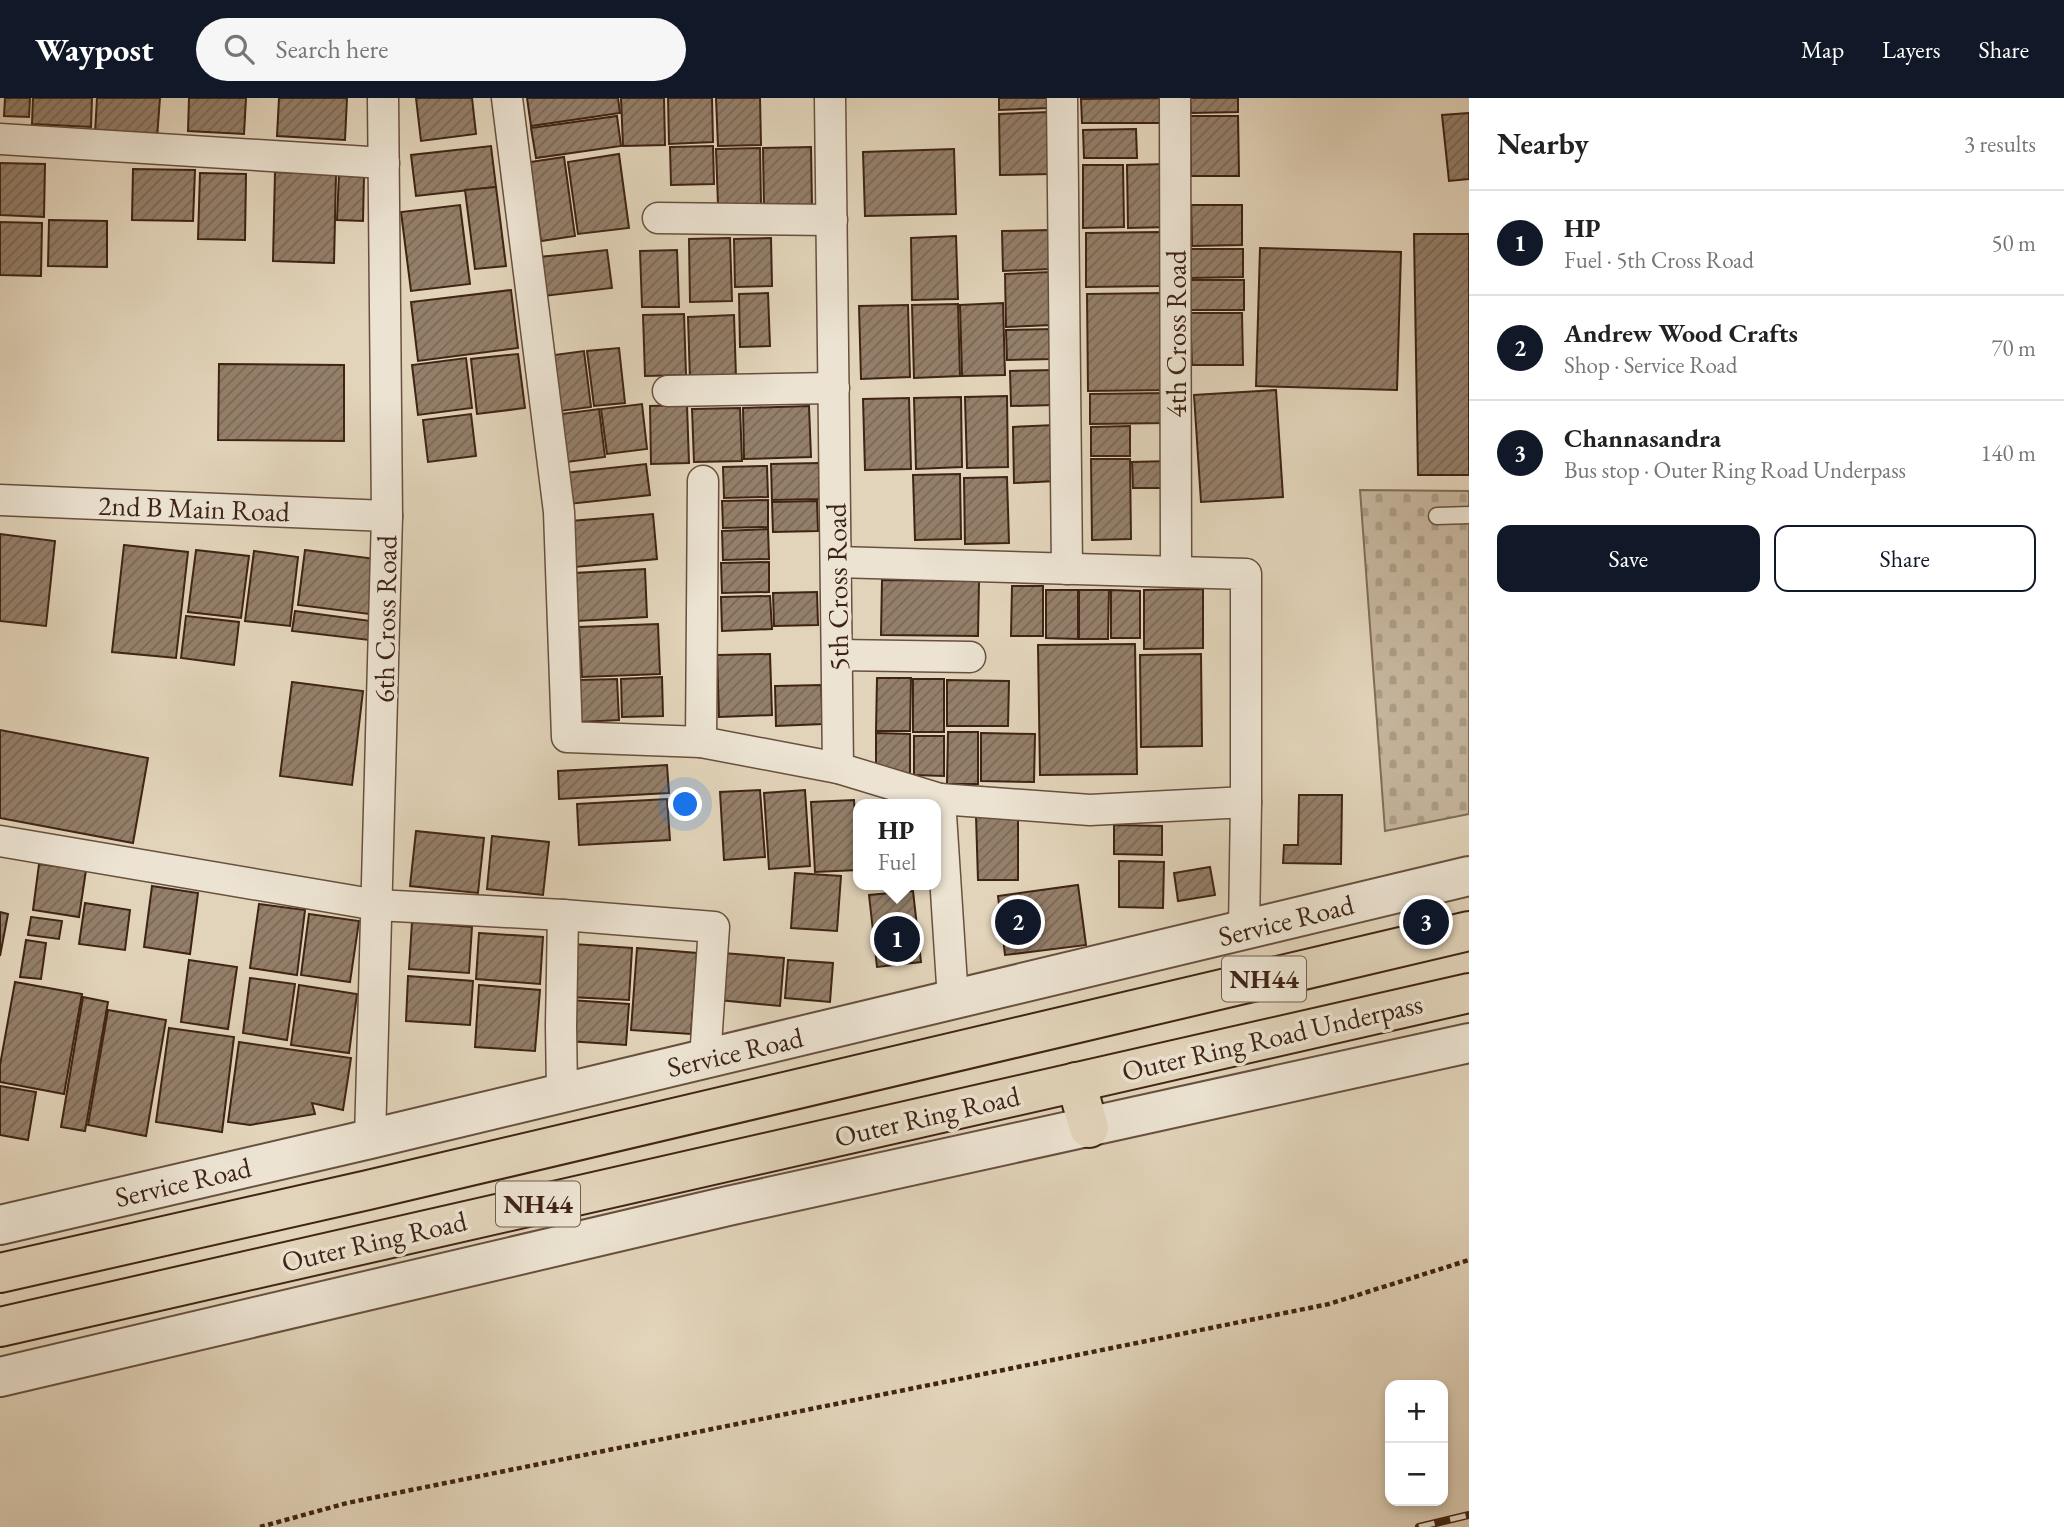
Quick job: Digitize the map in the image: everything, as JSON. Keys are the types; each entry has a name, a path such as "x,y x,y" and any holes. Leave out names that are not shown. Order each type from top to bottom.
{"highway":[{"name":"Outer Ring Road Underpass","path":"1059,1027 1469,932"},
{"name":"Outer Ring Road Underpass","path":"1076,1082 1469,993"},
{"name":"Outer Ring Road","path":"0,1273 1059,1027"},
{"name":"Outer Ring Road","path":"0,1327 1076,1082"},
{"path":"1076,1082 1089,1128"}],"street":[{"name":"6th Cross Road","path":"370,1139 387,516 383,98"},
{"path":"507,98 558,512 568,737 701,742 838,768 940,799"},
{"name":"5th Cross Road","path":"830,98 838,768"},
{"path":"1062,98 1066,569"},
{"name":"4th Cross Road","path":"1175,98 1176,571"},
{"path":"0,139 384,163"},
{"path":"658,218 832,220"},
{"path":"668,391 834,388"},
{"path":"701,742 703,481"},
{"name":"2nd B Main Road","path":"0,500 387,516"},
{"path":"837,562 1246,574 1244,930"},
{"path":"838,655 970,657"},
{"path":"941,799 1090,810 1246,802"},
{"path":"941,814 953,1000"},
{"path":"0,841 377,905 563,915 714,927 705,1059"},
{"name":"Service Road","path":"0,1225 1469,876"},
{"path":"562,1093 563,915"},
{"path":"0,1377 728,1206 1469,1043"}],"lane":[{"path":"1437,516 1469,515"}],"path":[{"path":"260,1527 346,1503 1329,1304 1469,1260"}],"green space":[{"path":"1360,490 1469,491 1469,814 1385,831"}],"building":[{"path":"5,98 30,98 29,117 4,116"},
{"path":"33,98 92,98 91,127 32,124"},
{"path":"97,98 160,98 157,138 95,134"},
{"path":"189,98 246,98 244,134 188,131"},
{"path":"279,98 347,98 345,140 277,136"},
{"path":"416,98 472,98 476,134 421,141"},
{"path":"527,98 618,98 620,113 531,126"},
{"path":"621,98 664,98 665,145 623,146"},
{"path":"668,98 712,98 713,142 669,144"},
{"path":"716,98 760,98 761,145 718,146"},
{"path":"999,98 1049,98 1049,108 999,110"},
{"path":"1163,98 1164,123 1082,123 1081,99"},
{"path":"1190,98 1238,98 1238,112 1191,113"},
{"path":"1049,112 1051,174 1000,175 999,114"},
{"path":"1469,113 1469,179 1449,181 1442,115"},
{"path":"617,116 621,146 536,158 531,128"},
{"path":"1190,116 1238,116 1239,176 1191,176"},
{"path":"1136,129 1137,158 1084,158 1083,130"},
{"path":"491,146 496,187 416,196 411,155"},
{"path":"713,146 714,184 671,185 670,147"},
{"path":"811,147 812,208 764,209 763,148"},
{"path":"760,148 761,204 718,205 716,149"},
{"path":"954,149 956,214 865,216 863,152"},
{"path":"619,154 629,228 578,234 568,162"},
{"path":"564,157 575,236 541,241 530,162"},
{"path":"0,163 45,164 44,217 0,215"},
{"path":"1167,164 1168,227 1128,228 1127,165"},
{"path":"1083,165 1123,165 1124,227 1083,228"},
{"path":"133,169 195,170 193,221 132,220"},
{"path":"275,172 336,174 334,263 273,261"},
{"path":"200,173 246,174 245,240 198,239"},
{"path":"339,174 364,175 363,221 337,220"},
{"path":"496,187 506,266 475,269 465,190"},
{"path":"460,205 470,284 411,291 401,212"},
{"path":"1191,205 1242,205 1242,245 1192,246"},
{"path":"49,220 107,221 107,267 48,266"},
{"path":"0,222 42,223 41,276 0,275"},
{"path":"1050,230 1050,269 1003,271 1002,231"},
{"path":"1161,232 1162,286 1086,287 1086,233"},
{"path":"1414,234 1469,234 1469,475 1418,475"},
{"path":"956,236 958,299 912,300 911,238"},
{"path":"730,238 732,301 690,302 689,239"},
{"path":"771,238 772,286 735,287 734,239"},
{"path":"1260,248 1401,252 1397,390 1256,386"},
{"path":"1190,249 1243,249 1243,277 1191,278"},
{"path":"607,250 612,288 544,296 539,257"},
{"path":"677,250 679,307 642,307 640,251"},
{"path":"1050,272 1052,325 1006,327 1005,274"},
{"path":"1190,280 1244,280 1244,310 1190,310"},
{"path":"511,290 518,348 418,361 411,302"},
{"path":"768,293 770,346 740,347 739,294"},
{"path":"1167,293 1168,390 1088,391 1087,294"},
{"path":"1003,303 1005,375 962,376 960,305"},
{"path":"958,304 960,376 914,378 912,305"},
{"path":"908,305 910,377 861,379 859,306"},
{"path":"1190,313 1242,313 1243,365 1192,365"},
{"path":"684,314 686,375 645,376 643,315"},
{"path":"734,315 736,378 690,380 688,317"},
{"path":"1053,329 1053,359 1007,360 1006,330"},
{"path":"619,348 625,403 594,406 587,351"},
{"path":"584,351 591,407 560,411 554,355"},
{"path":"518,354 525,408 477,414 471,359"},
{"path":"466,358 472,408 418,415 412,365"},
{"path":"219,364 344,365 344,441 218,440"},
{"path":"1055,370 1055,405 1011,406 1010,371"},
{"path":"1276,390 1283,497 1201,502 1194,395"},
{"path":"1168,393 1168,423 1090,424 1090,394"},
{"path":"1007,396 1008,467 967,468 965,397"},
{"path":"961,397 962,467 916,469 914,398"},
{"path":"909,398 911,469 865,470 863,399"},
{"path":"642,404 647,449 607,454 601,409"},
{"path":"687,405 689,463 651,464 650,406"},
{"path":"809,406 811,457 744,459 743,408"},
{"path":"740,408 742,461 694,462 692,409"},
{"path":"599,409 605,457 567,462 561,414"},
{"path":"471,414 476,456 428,462 423,420"},
{"path":"1054,425 1056,481 1014,483 1013,427"},
{"path":"1130,426 1130,456 1091,456 1091,427"},
{"path":"1091,459 1130,459 1131,539 1092,540"},
{"path":"1170,461 1171,488 1133,488 1132,462"},
{"path":"819,463 820,499 772,500 771,464"},
{"path":"646,464 650,495 569,504 565,473"},
{"path":"767,466 768,497 724,498 723,467"},
{"path":"960,474 961,539 915,540 913,475"},
{"path":"1007,477 1009,543 965,544 964,478"},
{"path":"768,500 768,527 723,528 722,501"},
{"path":"817,501 818,531 773,532 772,502"},
{"path":"653,514 657,559 575,567 571,521"},
{"path":"768,529 769,559 723,560 722,531"},
{"path":"0,534 55,541 46,626 0,621"},
{"path":"124,545 188,552 176,658 112,652"},
{"path":"196,550 249,556 241,618 188,612"},
{"path":"305,550 376,559 369,614 298,605"},
{"path":"254,551 298,557 290,626 245,621"},
{"path":"769,562 769,592 722,593 721,563"},
{"path":"645,569 647,617 577,621 574,573"},
{"path":"882,580 979,581 978,636 881,635"},
{"path":"1012,586 1043,586 1043,636 1011,636"},
{"path":"1203,589 1203,648 1144,649 1144,590"},
{"path":"1046,590 1078,590 1078,639 1046,638"},
{"path":"1079,590 1109,590 1108,639 1079,639"},
{"path":"1111,590 1140,591 1140,638 1111,638"},
{"path":"817,592 818,625 774,626 773,593"},
{"path":"770,596 772,629 722,631 721,597"},
{"path":"295,611 371,621 369,640 292,631"},
{"path":"186,616 239,622 234,665 181,658"},
{"path":"658,624 660,674 582,677 579,627"},
{"path":"1135,644 1137,774 1040,775 1038,645"},
{"path":"770,654 772,715 719,717 717,655"},
{"path":"1201,654 1202,746 1141,747 1140,655"},
{"path":"662,677 663,716 622,717 621,679"},
{"path":"877,678 911,678 910,731 876,731"},
{"path":"617,679 619,720 581,722 578,680"},
{"path":"913,679 944,679 944,732 913,732"},
{"path":"947,680 1009,681 1008,726 947,726"},
{"path":"292,682 363,691 352,785 280,776"},
{"path":"821,685 823,724 776,726 775,686"},
{"path":"0,730 148,758 133,843 0,818"},
{"path":"948,732 978,732 978,784 947,784"},
{"path":"876,733 910,734 910,773 876,773"},
{"path":"981,733 1035,734 1034,782 981,781"},
{"path":"914,736 944,736 944,776 914,775"},
{"path":"667,765 669,793 559,799 558,771"},
{"path":"760,790 765,857 724,860 720,792"},
{"path":"805,790 810,866 769,869 764,793"},
{"path":"1299,795 1342,795 1341,864 1283,863 1284,845 1298,845"},
{"path":"667,799 670,840 579,845 577,804"},
{"path":"853,800 853,870 815,872 811,802"},
{"path":"1018,815 1018,880 978,880 976,816"},
{"path":"1114,825 1162,826 1162,855 1114,854"},
{"path":"416,831 484,838 478,893 410,886"},
{"path":"492,836 549,842 543,895 487,889"},
{"path":"1119,861 1164,862 1163,908 1119,907"},
{"path":"39,864 86,870 79,917 33,910"},
{"path":"1210,867 1215,895 1178,901 1174,873"},
{"path":"795,873 841,876 837,931 791,928"},
{"path":"1078,885 1086,945 1005,955 998,896"},
{"path":"152,886 198,893 190,954 144,947"},
{"path":"913,891 921,962 877,967 869,895"},
{"path":"85,903 130,910 125,950 79,944"},
{"path":"259,904 305,910 297,975 250,968"},
{"path":"0,912 8,914 0,956"},
{"path":"309,914 359,921 350,982 301,975"},
{"path":"31,917 62,921 59,939 28,935"},
{"path":"412,922 472,927 469,973 409,969"},
{"path":"479,933 543,937 540,984 476,979"},
{"path":"26,940 46,943 41,979 20,977"},
{"path":"573,944 632,948 629,1000 570,997"},
{"path":"637,948 697,953 691,1034 631,1030"},
{"path":"723,953 784,958 780,1006 719,1000"},
{"path":"189,960 237,967 228,1029 181,1022"},
{"path":"788,960 833,963 830,1002 785,998"},
{"path":"408,976 473,981 470,1025 406,1021"},
{"path":"250,978 295,984 287,1040 243,1033"},
{"path":"15,982 82,994 64,1094 0,1082 0,1065"},
{"path":"299,985 357,994 349,1053 291,1045"},
{"path":"479,985 540,990 535,1051 475,1047"},
{"path":"83,997 108,1002 85,1131 61,1127"},
{"path":"570,1000 629,1004 626,1045 567,1041"},
{"path":"108,1010 166,1020 146,1136 88,1125"},
{"path":"169,1028 234,1037 222,1132 156,1122"},
{"path":"239,1042 351,1058 343,1110 312,1103 315,1114 250,1125 228,1122"},
{"path":"0,1086 36,1092 28,1140 0,1135"}],"railway":[{"path":"1419,1527 1469,1515"}],"place":[{"name":"Andrew Wood Crafts","path":"1018,922"},
{"name":"Channasandra","path":"1426,922"},
{"name":"HP","path":"897,939"}]}
